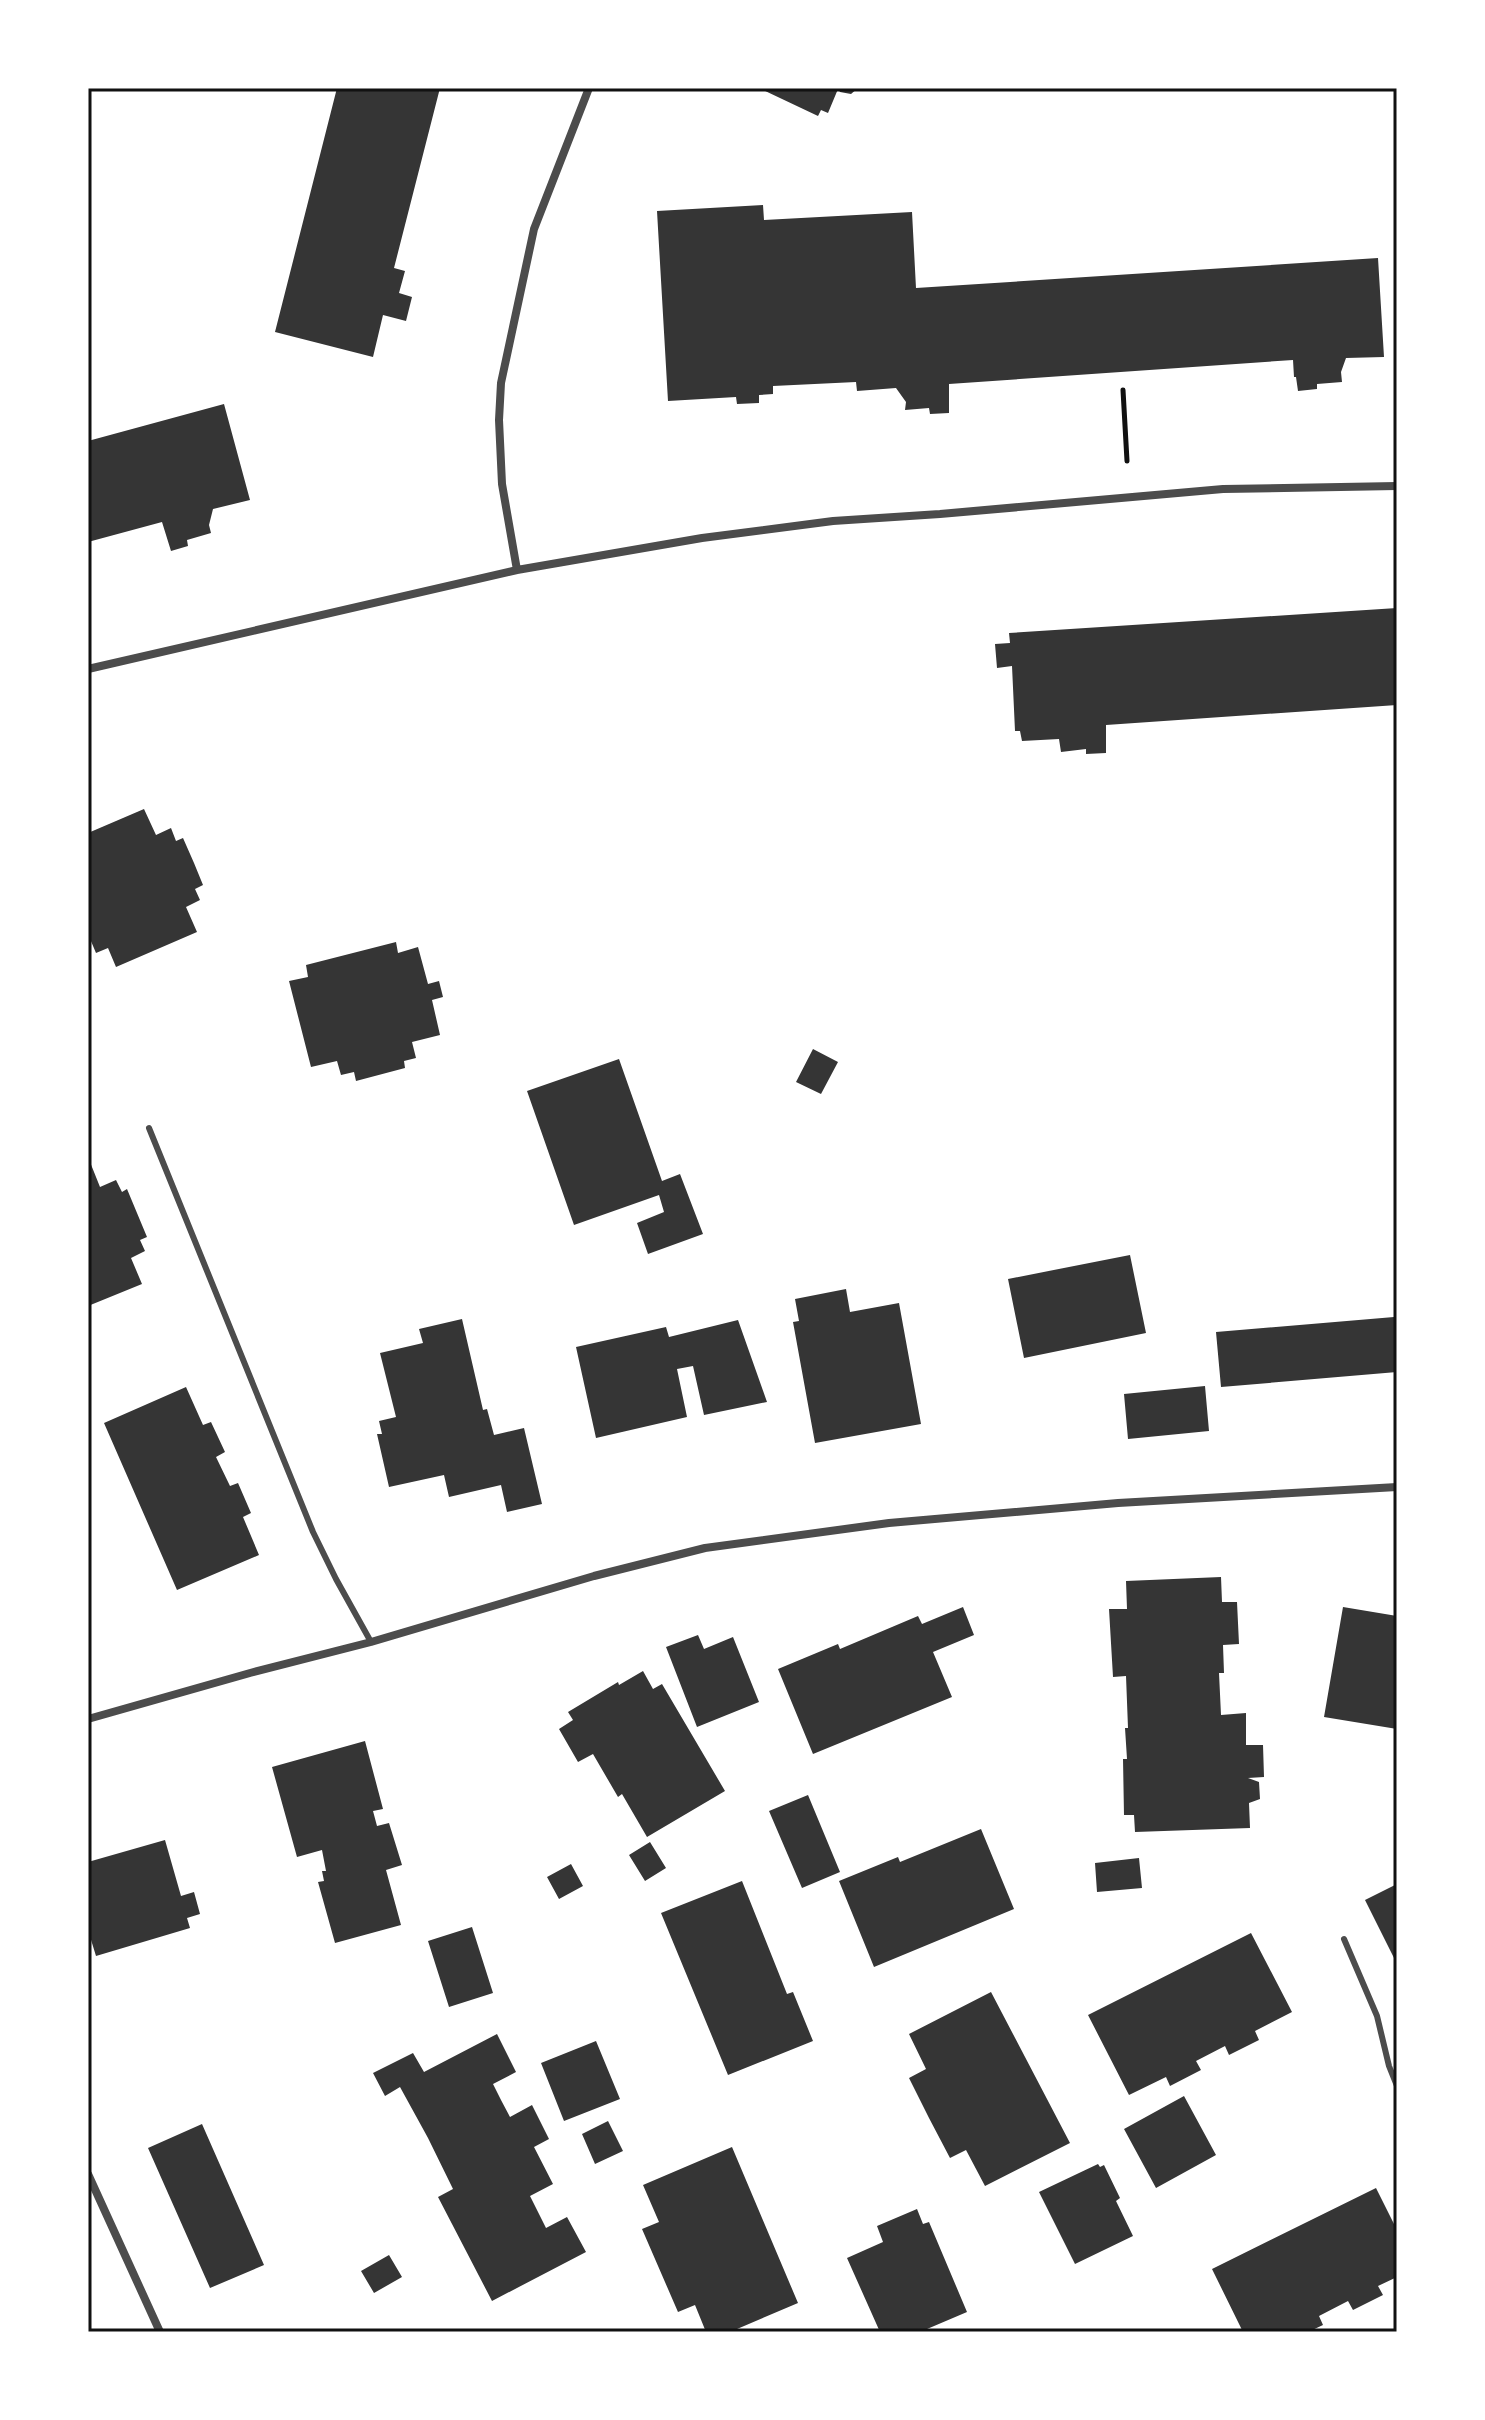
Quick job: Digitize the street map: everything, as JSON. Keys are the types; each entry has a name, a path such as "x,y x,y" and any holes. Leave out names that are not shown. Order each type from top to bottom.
{"street":[{"path":"517,570 502,484 501,383 534,229 589,88"},
{"path":"88,669 517,570 702,538 833,521 1223,489 1397,486"},
{"path":"88,1719 371,1642 594,1576 705,1548 889,1523 1118,1503 1397,1487"},
{"path":"88,2174 160,2332"}],"lane":[{"path":"149,1128 313,1532 348,1604 371,1642"},
{"path":"1344,1939 1377,2016 1397,2086"}],"path":[{"path":"1123,390 1131,496"}],"building":[{"path":"337,88 440,88 394,268 405,271 399,293 412,297 406,321 383,315 373,357 275,332"},
{"path":"759,88 858,88 851,94 838,89 828,113 821,110 818,116"},
{"path":"763,205 764,220 912,212 916,288 1378,258 1384,357 1346,358 1341,372 1342,382 1317,384 1317,389 1298,391 1293,360 949,384 949,413 930,414 929,408 905,410 906,402 896,388 857,391 856,382 773,386 773,394 759,395 759,403 737,404 736,397 668,401 657,211"},
{"path":"224,404 250,500 213,509 209,525 211,533 187,540 188,546 171,551 162,522 88,542 88,441"},
{"path":"1397,608 1397,705 1106,725 1106,753 1086,754 1086,749 1061,752 1059,739 1022,741 1020,731 1015,731 1012,666 997,668 995,644 1010,643 1009,633"},
{"path":"144,809 156,835 171,828 176,841 183,838 194,863 203,885 195,889 200,900 186,907 197,932 116,967 108,948 96,953 88,934 88,833"},
{"path":"396,942 398,953 418,947 428,984 439,981 443,997 432,1000 440,1035 412,1042 416,1058 404,1061 405,1068 356,1081 354,1072 341,1075 337,1061 311,1067 289,981 308,977 306,965"},
{"path":"813,1049 838,1062 821,1094 796,1082"},
{"path":"619,1059 662,1181 680,1174 703,1234 648,1254 637,1223 664,1212 659,1195 574,1225 527,1091"},
{"path":"88,1157 100,1187 116,1180 122,1192 127,1189 147,1237 140,1240 145,1251 131,1258 142,1284 88,1306"},
{"path":"1130,1255 1146,1333 1024,1358 1008,1279"},
{"path":"846,1289 850,1312 899,1303 921,1424 815,1443 793,1322 799,1321 795,1299"},
{"path":"1394,1317 1397,1372 1221,1387 1216,1332"},
{"path":"462,1319 483,1410 487,1409 494,1435 524,1428 542,1504 507,1512 501,1485 449,1497 444,1475 389,1487 377,1434 382,1434 379,1421 396,1417 380,1353 423,1343 419,1329"},
{"path":"738,1320 767,1402 704,1415 693,1366 677,1369 687,1417 596,1438 576,1347 666,1327 669,1337"},
{"path":"1205,1386 1209,1431 1128,1439 1124,1394"},
{"path":"186,1387 203,1425 211,1422 225,1452 216,1457 230,1486 238,1483 251,1513 243,1517 259,1555 177,1590 104,1423"},
{"path":"1221,1577 1222,1602 1237,1602 1239,1644 1223,1645 1224,1673 1219,1673 1221,1715 1246,1713 1246,1745 1263,1745 1264,1777 1248,1778 1259,1782 1260,1799 1249,1803 1250,1828 1135,1832 1134,1815 1124,1815 1123,1759 1127,1759 1125,1728 1128,1728 1126,1676 1113,1677 1109,1609 1127,1609 1126,1581"},
{"path":"963,1607 974,1635 933,1652 952,1697 813,1754 778,1669 838,1644 840,1649 918,1616 922,1624"},
{"path":"1343,1607 1397,1616 1397,1729 1324,1717"},
{"path":"698,1635 704,1649 733,1637 759,1702 697,1727 666,1647"},
{"path":"643,1671 653,1689 662,1684 725,1791 647,1837 622,1794 618,1797 593,1754 578,1762 559,1729 573,1720 568,1712"},
{"path":"365,1741 383,1809 373,1811 377,1826 389,1823 402,1865 386,1870 401,1925 335,1943 318,1882 324,1881 322,1871 326,1871 322,1850 297,1857 272,1767"},
{"path":"808,1795 840,1872 802,1888 769,1811"},
{"path":"981,1829 1014,1909 874,1967 839,1881 898,1857 900,1862"},
{"path":"165,1840 181,1896 194,1892 200,1914 187,1918 190,1928 96,1956 88,1930 88,1862"},
{"path":"650,1842 666,1868 645,1881 629,1855"},
{"path":"1139,1858 1142,1888 1097,1892 1095,1863"},
{"path":"571,1864 583,1886 559,1899 547,1877"},
{"path":"742,1881 787,1994 793,1992 813,2041 728,2075 661,1913"},
{"path":"1397,1884 1397,1964 1365,1900"},
{"path":"472,1927 493,1993 449,2007 428,1941"},
{"path":"1251,1933 1292,2012 1255,2031 1259,2040 1229,2055 1225,2046 1196,2061 1201,2070 1170,2086 1166,2077 1129,2095 1088,2015"},
{"path":"991,1992 1070,2143 985,2186 966,2150 950,2158 909,2078 926,2069 909,2034"},
{"path":"497,2034 516,2072 493,2084 510,2117 532,2105 549,2139 534,2147 553,2184 530,2196 546,2228 567,2217 586,2252 492,2301 438,2197 453,2189 428,2138 400,2087 385,2096 373,2073 413,2053 424,2072"},
{"path":"596,2041 620,2099 564,2121 541,2063"},
{"path":"1184,2096 1216,2155 1156,2188 1124,2129"},
{"path":"608,2121 623,2151 595,2164 582,2134"},
{"path":"202,2124 264,2265 210,2288 148,2148"},
{"path":"732,2147 798,2303 730,2332 706,2332 695,2305 678,2312 642,2229 659,2222 643,2185"},
{"path":"1098,2164 1100,2167 1104,2165 1120,2198 1116,2201 1133,2236 1075,2264 1039,2192"},
{"path":"1376,2188 1397,2230 1397,2277 1378,2286 1383,2295 1353,2310 1348,2301 1319,2316 1323,2325 1308,2332 1243,2332 1212,2269"},
{"path":"917,2209 923,2224 929,2222 967,2312 920,2332 880,2332 847,2258 883,2242 877,2226"},
{"path":"389,2255 402,2277 374,2293 361,2271"}]}
